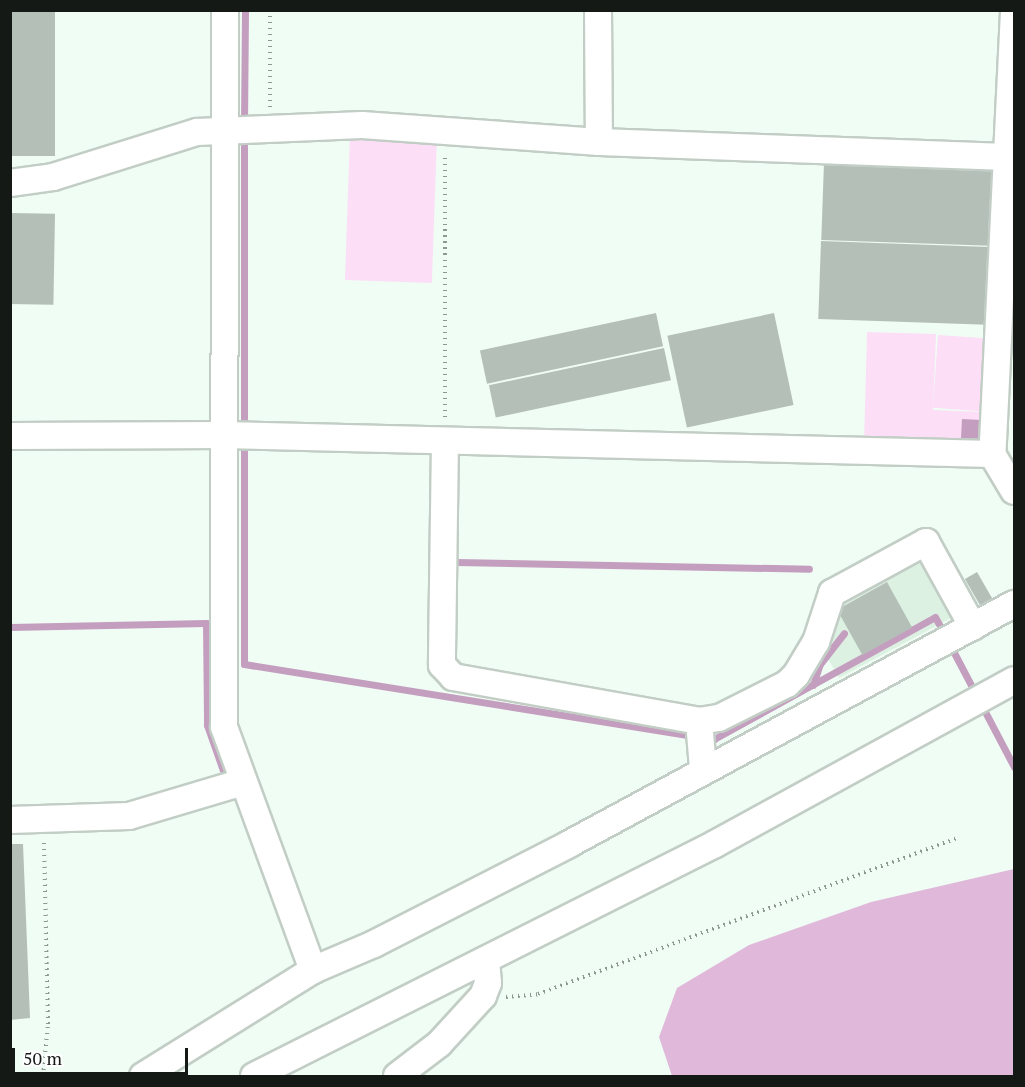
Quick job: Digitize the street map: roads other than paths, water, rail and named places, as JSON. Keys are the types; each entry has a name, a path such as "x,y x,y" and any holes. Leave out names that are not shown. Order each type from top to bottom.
{"street":[{"path":"225,10 236,436 224,727 313,970"},
{"path":"598,10 599,142"},
{"path":"1014,12 1010,157 992,454 1014,491"},
{"path":"10,183 53,177 136,148 227,130 362,125 446,129 599,142 1010,157"},
{"path":"10,436 236,436 992,454"},
{"path":"445,441 442,665 453,677 698,724 719,718 788,684 816,642 832,593 926,542 967,631"},
{"path":"143,1077 313,970 374,944 569,844 701,764 933,650 1014,604"},
{"path":"254,1077 726,838 1014,680"},
{"path":"698,724 701,764"},
{"path":"10,820 129,816 243,782"},
{"path":"397,1077 440,1044 483,996 489,983 486,960"}],"waterway":[{"path":"244,125 245,10"},
{"path":"244,136 244,664 714,739 935,617 945,635"},
{"path":"456,562 809,569"},
{"path":"10,627 206,623 207,725 225,776"},
{"path":"813,685 820,664 844,633"},
{"path":"950,645 1014,767"}]}
